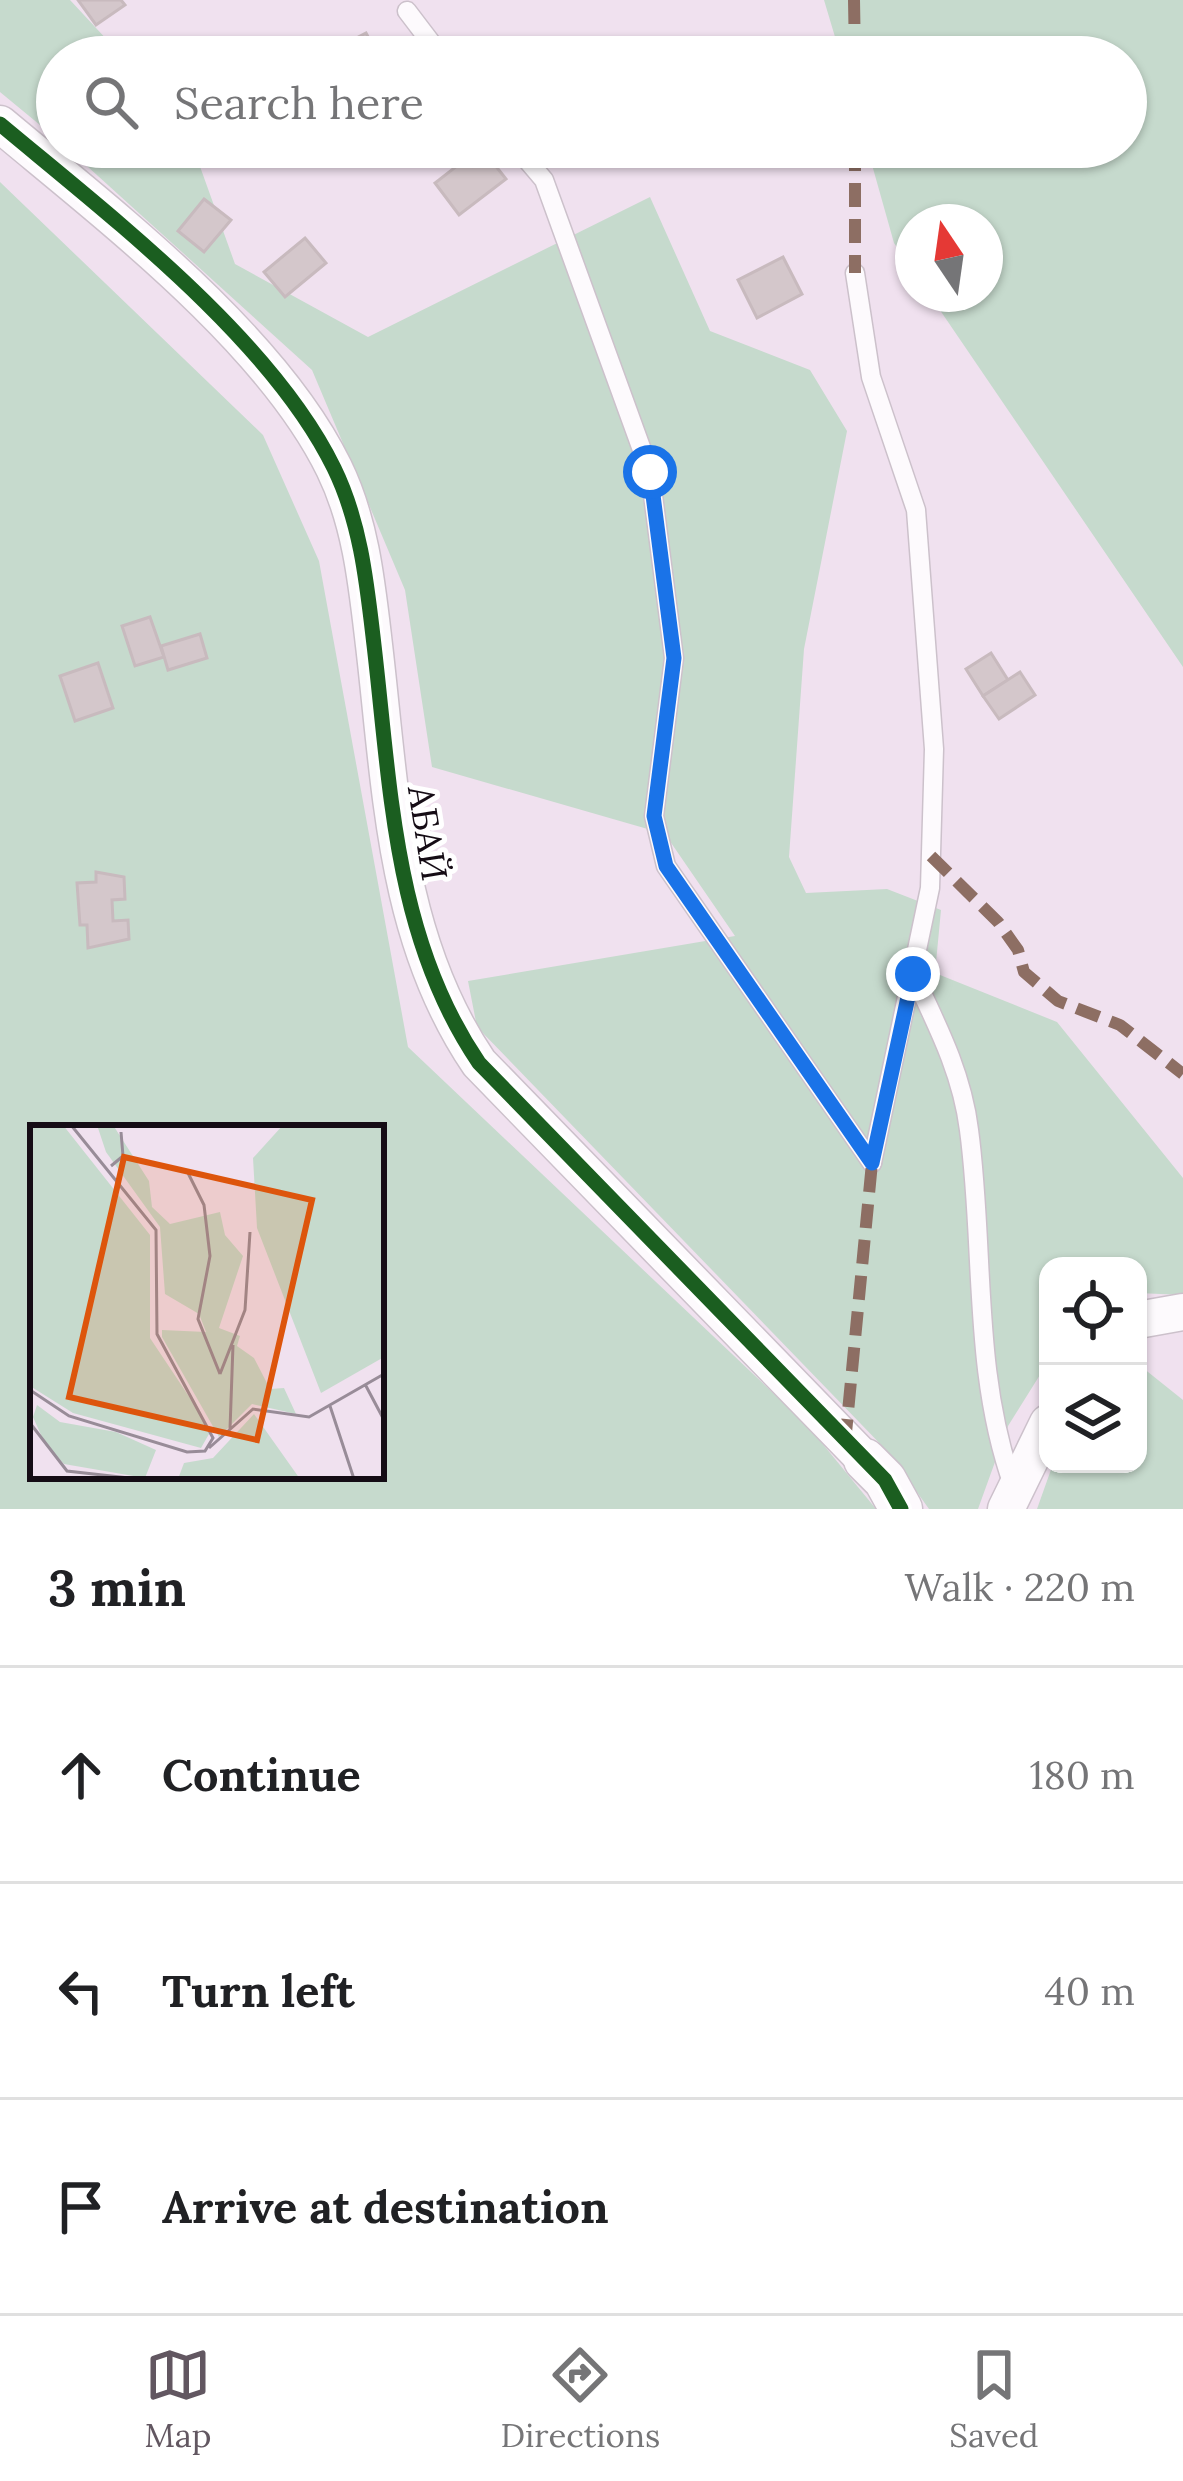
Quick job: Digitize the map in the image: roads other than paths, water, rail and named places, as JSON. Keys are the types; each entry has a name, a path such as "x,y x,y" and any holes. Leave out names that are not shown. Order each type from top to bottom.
{"street":[{"name":"АБАЙ","path":"0,124 36,156"},
{"name":"АБАЙ","path":"49,168 230,330 291,396 335,470 363,555 398,856 418,942 445,1013 479,1063 885,1480 901,1509"},
{"path":"1147,1318 1183,1312"},
{"path":"1010,1497 1039,1441"}],"lane":[{"path":"407,11 426,36"},
{"path":"534,168 544,180 650,472 674,658 654,816 666,866 872,1163 931,888 934,749 916,510 871,377 856,273"},
{"path":"913,974 952,1055 969,1129 994,1431 1010,1497"}]}
